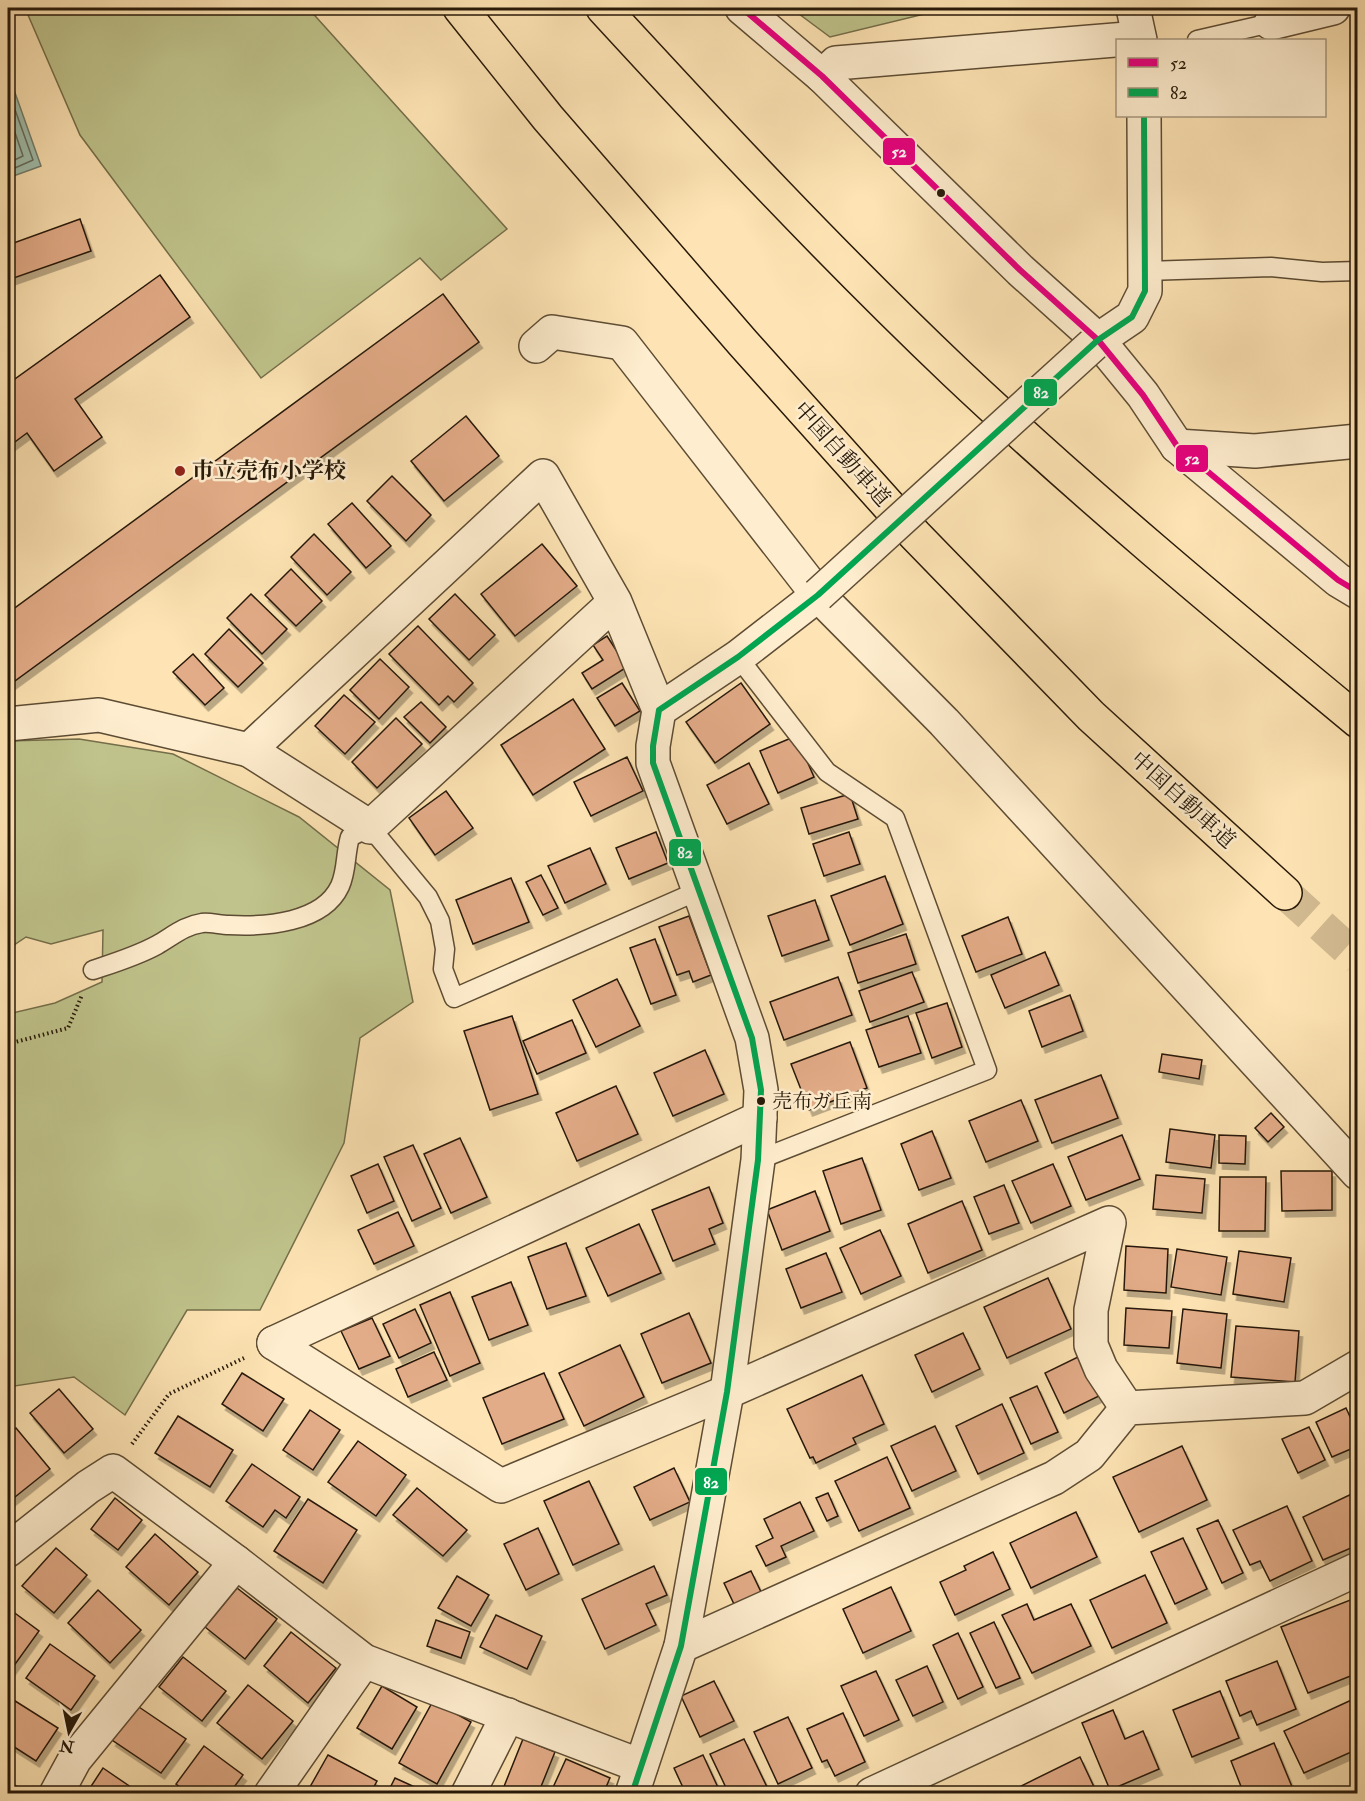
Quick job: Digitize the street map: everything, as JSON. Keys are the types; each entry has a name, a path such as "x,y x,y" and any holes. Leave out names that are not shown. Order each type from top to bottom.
{"highway":[{"name":"中国自動車道","path":"460,8 548,118 735,334 915,535 1091,716 1285,893"},
{"path":"603,8 755,173 955,372 1187,580 1358,721"}],"street":[{"path":"742,8 822,76 1020,270 1098,340 1143,395 1177,446 1338,580 1358,592"},
{"path":"1270,23 1333,8"},
{"path":"822,76 836,63 1137,29"},
{"path":"658,710 738,657 818,595 1098,340 1132,316 1145,291 1144,117"},
{"path":"536,346 552,332 622,343 818,595 944,722 1358,1173"},
{"path":"1177,446 1255,451 1358,441"},
{"path":"8,1550 88,1487 113,1471 364,1660 508,1715 636,1780 681,1646 727,1392 758,1160 761,1090 752,1038 654,764 653,746 658,710 615,602 543,476 249,750"},
{"path":"8,724 99,715 249,750 370,827 615,602"},
{"path":"274,1343 760,1118"},
{"path":"274,1343 501,1486 727,1392 1109,1223 1089,1327 1091,1345 1101,1369 1127,1408"},
{"path":"681,1646 1054,1478 1089,1455 1127,1408 1305,1398 1358,1367"},
{"path":"56,1794 75,1759 236,1562"},
{"path":"872,1794 1358,1569"},
{"path":"271,1794 364,1660"},
{"path":"468,1794 508,1715"}],"lane":[{"path":"1201,39 1270,23"},
{"path":"1146,271 1271,267 1322,273 1358,271"},
{"path":"738,657 827,771 895,818 987,1070 758,1160"},
{"path":"93,970 140,953 180,929 204,922 247,926 300,918 318,912 339,889 345,872 344,856 350,837 370,827 428,897 440,921 445,949 443,969 454,998 700,890"}],"path":[{"path":"8,1044 68,1028 93,970"},
{"path":"113,1471 169,1394 274,1343"}],"green space":[{"path":"25,8 308,8 507,229 441,280 420,258 261,378 80,135"},
{"path":"791,8 949,8 830,37"},
{"path":"79,739 173,754 299,817 390,890 413,1002 360,1038 344,1143 260,1310 187,1310 125,1415 74,1377 8,1387 8,1014 55,1003 102,982 103,930 51,944 26,937 8,949 8,741"}],"water":[{"path":"8,73 41,166 8,178"}],"building":[{"path":"80,219 91,251 8,280 8,245"},
{"path":"160,275 190,317 75,399 102,437 54,471 27,433 8,447 8,384"},
{"path":"443,294 479,342 8,686 8,613"},
{"path":"466,416 499,456 444,501 411,461"},
{"path":"392,476 431,515 406,541 367,501"},
{"path":"352,503 391,546 366,568 328,524"},
{"path":"314,534 351,572 327,595 291,557"},
{"path":"542,544 577,586 515,636 481,594"},
{"path":"291,569 322,601 296,626 265,595"},
{"path":"251,594 287,629 262,654 227,618"},
{"path":"455,594 495,635 469,660 429,619"},
{"path":"418,626 473,683 454,702 448,696 439,705 389,654"},
{"path":"229,629 263,663 238,687 205,654"},
{"path":"607,636 627,667 592,689 582,673 603,660 593,645"},
{"path":"193,654 224,688 205,705 173,672"},
{"path":"380,659 409,687 379,719 350,690"},
{"path":"622,683 640,711 615,726 597,698"},
{"path":"741,683 770,724 715,763 686,722"},
{"path":"344,695 375,722 345,754 315,726"},
{"path":"573,699 605,749 533,795 501,745"},
{"path":"421,702 446,727 430,743 404,717"},
{"path":"396,718 422,744 377,788 352,762"},
{"path":"796,736 814,777 778,793 760,751"},
{"path":"627,757 643,791 591,816 574,782"},
{"path":"749,763 769,804 727,824 707,785"},
{"path":"446,791 473,828 435,855 409,818"},
{"path":"850,794 858,819 809,834 801,808"},
{"path":"656,832 668,863 629,879 616,848"},
{"path":"849,832 860,864 824,876 813,844"},
{"path":"590,848 606,884 565,903 548,866"},
{"path":"541,875 558,908 543,915 526,882"},
{"path":"885,876 903,924 850,945 831,896"},
{"path":"511,878 529,922 473,944 456,900"},
{"path":"815,900 829,940 782,956 768,916"},
{"path":"689,916 711,975 693,982 689,971 677,975 659,927"},
{"path":"1008,917 1022,954 976,972 962,936"},
{"path":"906,934 916,964 858,983 848,953"},
{"path":"655,939 676,995 651,1004 630,948"},
{"path":"1045,952 1059,985 1005,1008 991,975"},
{"path":"912,972 924,1002 870,1022 859,991"},
{"path":"838,977 852,1015 784,1040 770,1002"},
{"path":"617,979 640,1026 596,1047 573,1000"},
{"path":"1070,995 1083,1031 1042,1047 1029,1011"},
{"path":"947,1003 962,1047 932,1058 916,1013"},
{"path":"512,1016 538,1094 490,1110 464,1031"},
{"path":"908,1016 921,1053 879,1067 866,1030"},
{"path":"572,1020 586,1053 537,1074 523,1041"},
{"path":"850,1042 867,1088 809,1110 791,1064"},
{"path":"705,1050 724,1094 673,1116 654,1073"},
{"path":"1162,1054 1202,1060 1199,1079 1159,1072"},
{"path":"1101,1075 1118,1118 1052,1143 1035,1100"},
{"path":"616,1086 638,1134 577,1161 556,1113"},
{"path":"1021,1100 1038,1141 986,1162 969,1121"},
{"path":"1271,1113 1284,1127 1268,1142 1255,1128"},
{"path":"1170,1129 1215,1135 1211,1168 1166,1162"},
{"path":"932,1131 951,1178 919,1190 901,1144"},
{"path":"1122,1135 1140,1179 1086,1200 1068,1157"},
{"path":"1219,1135 1246,1136 1245,1164 1219,1163"},
{"path":"460,1138 487,1197 451,1213 424,1154"},
{"path":"413,1145 441,1208 412,1221 384,1157"},
{"path":"862,1158 881,1210 841,1224 823,1171"},
{"path":"378,1164 394,1201 367,1213 351,1176"},
{"path":"1053,1164 1071,1206 1031,1223 1012,1181"},
{"path":"1281,1171 1332,1171 1332,1210 1282,1211"},
{"path":"1156,1175 1205,1179 1202,1213 1153,1209"},
{"path":"1220,1177 1266,1177 1265,1231 1219,1231"},
{"path":"1004,1185 1019,1223 989,1234 974,1197"},
{"path":"709,1187 723,1223 709,1229 715,1244 673,1261 652,1210"},
{"path":"815,1191 830,1231 782,1250 767,1210"},
{"path":"962,1201 982,1250 928,1273 908,1224"},
{"path":"398,1212 414,1246 374,1264 358,1230"},
{"path":"639,1224 661,1273 608,1296 586,1248"},
{"path":"880,1230 901,1276 861,1294 840,1248"},
{"path":"566,1243 586,1296 547,1309 528,1257"},
{"path":"1126,1246 1168,1249 1166,1293 1124,1290"},
{"path":"1177,1249 1227,1257 1221,1295 1171,1287"},
{"path":"1239,1251 1291,1258 1284,1302 1233,1294"},
{"path":"826,1253 842,1292 801,1308 786,1269"},
{"path":"1048,1278 1071,1329 1007,1358 984,1307"},
{"path":"511,1282 528,1325 489,1340 472,1297"},
{"path":"450,1292 480,1363 450,1376 420,1305"},
{"path":"1126,1308 1172,1311 1169,1348 1124,1345"},
{"path":"415,1309 431,1343 399,1358 383,1324"},
{"path":"1183,1309 1227,1314 1221,1368 1177,1363"},
{"path":"689,1313 711,1363 662,1383 641,1334"},
{"path":"372,1318 390,1356 359,1369 341,1331"},
{"path":"1236,1326 1299,1331 1295,1382 1231,1377"},
{"path":"963,1333 980,1369 932,1392 915,1355"},
{"path":"620,1345 644,1397 584,1426 559,1373"},
{"path":"434,1352 447,1380 408,1397 396,1369"},
{"path":"1080,1356 1099,1396 1064,1413 1045,1373"},
{"path":"242,1373 284,1399 263,1431 222,1404"},
{"path":"544,1373 564,1419 502,1444 483,1398"},
{"path":"862,1375 884,1424 853,1438 856,1444 816,1463 813,1457 810,1458 787,1409"},
{"path":"1037,1386 1058,1432 1031,1444 1010,1398"},
{"path":"59,1389 93,1429 64,1453 30,1413"},
{"path":"1002,1404 1024,1453 978,1474 956,1426"},
{"path":"1346,1408 1358,1434 1358,1446 1332,1457 1316,1422"},
{"path":"310,1410 340,1430 313,1470 283,1450"},
{"path":"178,1416 233,1450 210,1487 155,1453"},
{"path":"935,1426 956,1471 912,1491 891,1446"},
{"path":"1309,1427 1325,1460 1298,1473 1282,1439"},
{"path":"16,1428 50,1469 10,1501 8,1498 8,1435"},
{"path":"358,1441 406,1475 376,1516 328,1482"},
{"path":"1182,1446 1207,1500 1139,1532 1113,1477"},
{"path":"887,1457 910,1508 859,1531 835,1481"},
{"path":"252,1464 300,1497 286,1518 275,1510 263,1527 226,1501"},
{"path":"674,1468 690,1502 650,1520 634,1487"},
{"path":"589,1481 619,1544 573,1565 544,1501"},
{"path":"417,1488 467,1530 443,1556 393,1515"},
{"path":"1358,1491 1358,1545 1323,1560 1303,1517"},
{"path":"828,1493 838,1516 827,1521 816,1498"},
{"path":"115,1498 142,1520 118,1550 91,1529"},
{"path":"308,1499 357,1530 323,1583 274,1551"},
{"path":"800,1502 814,1531 781,1546 786,1557 766,1566 756,1546 773,1538 764,1519"},
{"path":"1287,1506 1312,1561 1270,1581 1260,1561 1250,1565 1233,1530"},
{"path":"1076,1512 1097,1557 1031,1588 1010,1543"},
{"path":"1218,1520 1243,1573 1222,1583 1197,1529"},
{"path":"538,1528 559,1574 526,1590 504,1544"},
{"path":"155,1534 198,1572 169,1605 126,1567"},
{"path":"1183,1538 1207,1589 1175,1604 1151,1552"},
{"path":"56,1548 87,1575 54,1613 22,1586"},
{"path":"993,1552 1010,1589 955,1615 940,1582 966,1570 964,1566"},
{"path":"654,1566 667,1595 646,1604 656,1625 605,1649 582,1599"},
{"path":"751,1571 761,1592 734,1604 724,1583"},
{"path":"1145,1575 1167,1623 1112,1648 1090,1600"},
{"path":"457,1576 489,1595 471,1626 438,1608"},
{"path":"891,1587 911,1631 863,1653 843,1609"},
{"path":"237,1588 277,1619 245,1659 205,1627"},
{"path":"98,1590 141,1630 110,1663 68,1623"},
{"path":"1358,1597 1358,1673 1308,1693 1281,1627"},
{"path":"1027,1604 1034,1620 1071,1604 1091,1646 1032,1673 1002,1615"},
{"path":"8,1608 39,1631 8,1674"},
{"path":"496,1615 542,1636 527,1669 480,1647"},
{"path":"436,1620 470,1632 461,1658 427,1646"},
{"path":"994,1622 1020,1678 996,1688 970,1633"},
{"path":"291,1632 336,1668 308,1703 264,1666"},
{"path":"958,1633 983,1687 958,1699 933,1645"},
{"path":"50,1644 95,1676 71,1710 26,1678"},
{"path":"183,1657 226,1691 202,1721 159,1687"},
{"path":"1277,1661 1296,1709 1257,1725 1251,1711 1240,1716 1226,1681"},
{"path":"927,1666 943,1702 913,1716 896,1680"},
{"path":"876,1671 899,1720 864,1736 841,1686"},
{"path":"714,1681 734,1721 700,1737 681,1696"},
{"path":"248,1685 293,1721 262,1759 217,1723"},
{"path":"382,1686 417,1707 392,1749 357,1728"},
{"path":"1220,1691 1239,1738 1192,1757 1173,1710"},
{"path":"1358,1697 1358,1749 1304,1773 1284,1731"},
{"path":"12,1699 58,1728 36,1761 8,1743 8,1706"},
{"path":"433,1701 471,1722 437,1784 399,1763"},
{"path":"136,1705 186,1739 161,1773 112,1740"},
{"path":"1113,1710 1125,1739 1143,1731 1159,1769 1110,1790 1082,1723"},
{"path":"843,1713 865,1762 835,1776 827,1760 822,1762 807,1729"},
{"path":"788,1717 812,1768 778,1784 754,1732"},
{"path":"523,1739 555,1752 538,1794 501,1794"},
{"path":"744,1739 767,1787 753,1794 729,1794 710,1754"},
{"path":"1274,1743 1295,1794 1244,1794 1231,1761"},
{"path":"204,1746 243,1775 229,1794 189,1794 176,1784"},
{"path":"328,1755 377,1781 370,1794 306,1794"},
{"path":"703,1755 721,1794 686,1794 674,1768"},
{"path":"1080,1757 1095,1789 1086,1794 1024,1794 1021,1786"},
{"path":"566,1759 610,1778 603,1794 550,1794"},
{"path":"103,1768 141,1794 86,1794"},
{"path":"395,1778 430,1794 387,1794"},
{"path":"8,1781 24,1791 22,1794 8,1794"}],"tunnel":[{"path":"1285,893 1358,959"}],"transit line":[{"name":"52","path":"742,8 822,76 1020,270 1098,340 1143,395 1177,446 1338,580 1358,592"},
{"name":"82","path":"632,1794 681,1646 727,1392 758,1160 761,1090 752,1038 653,763 653,746 659,710 738,657 818,595 1098,340 1132,317 1145,291 1144,117"}],"place":[{"name":"市立売布小学校","path":"180,471"},
{"name":"売布ガ丘南","path":"761,1101"}]}
